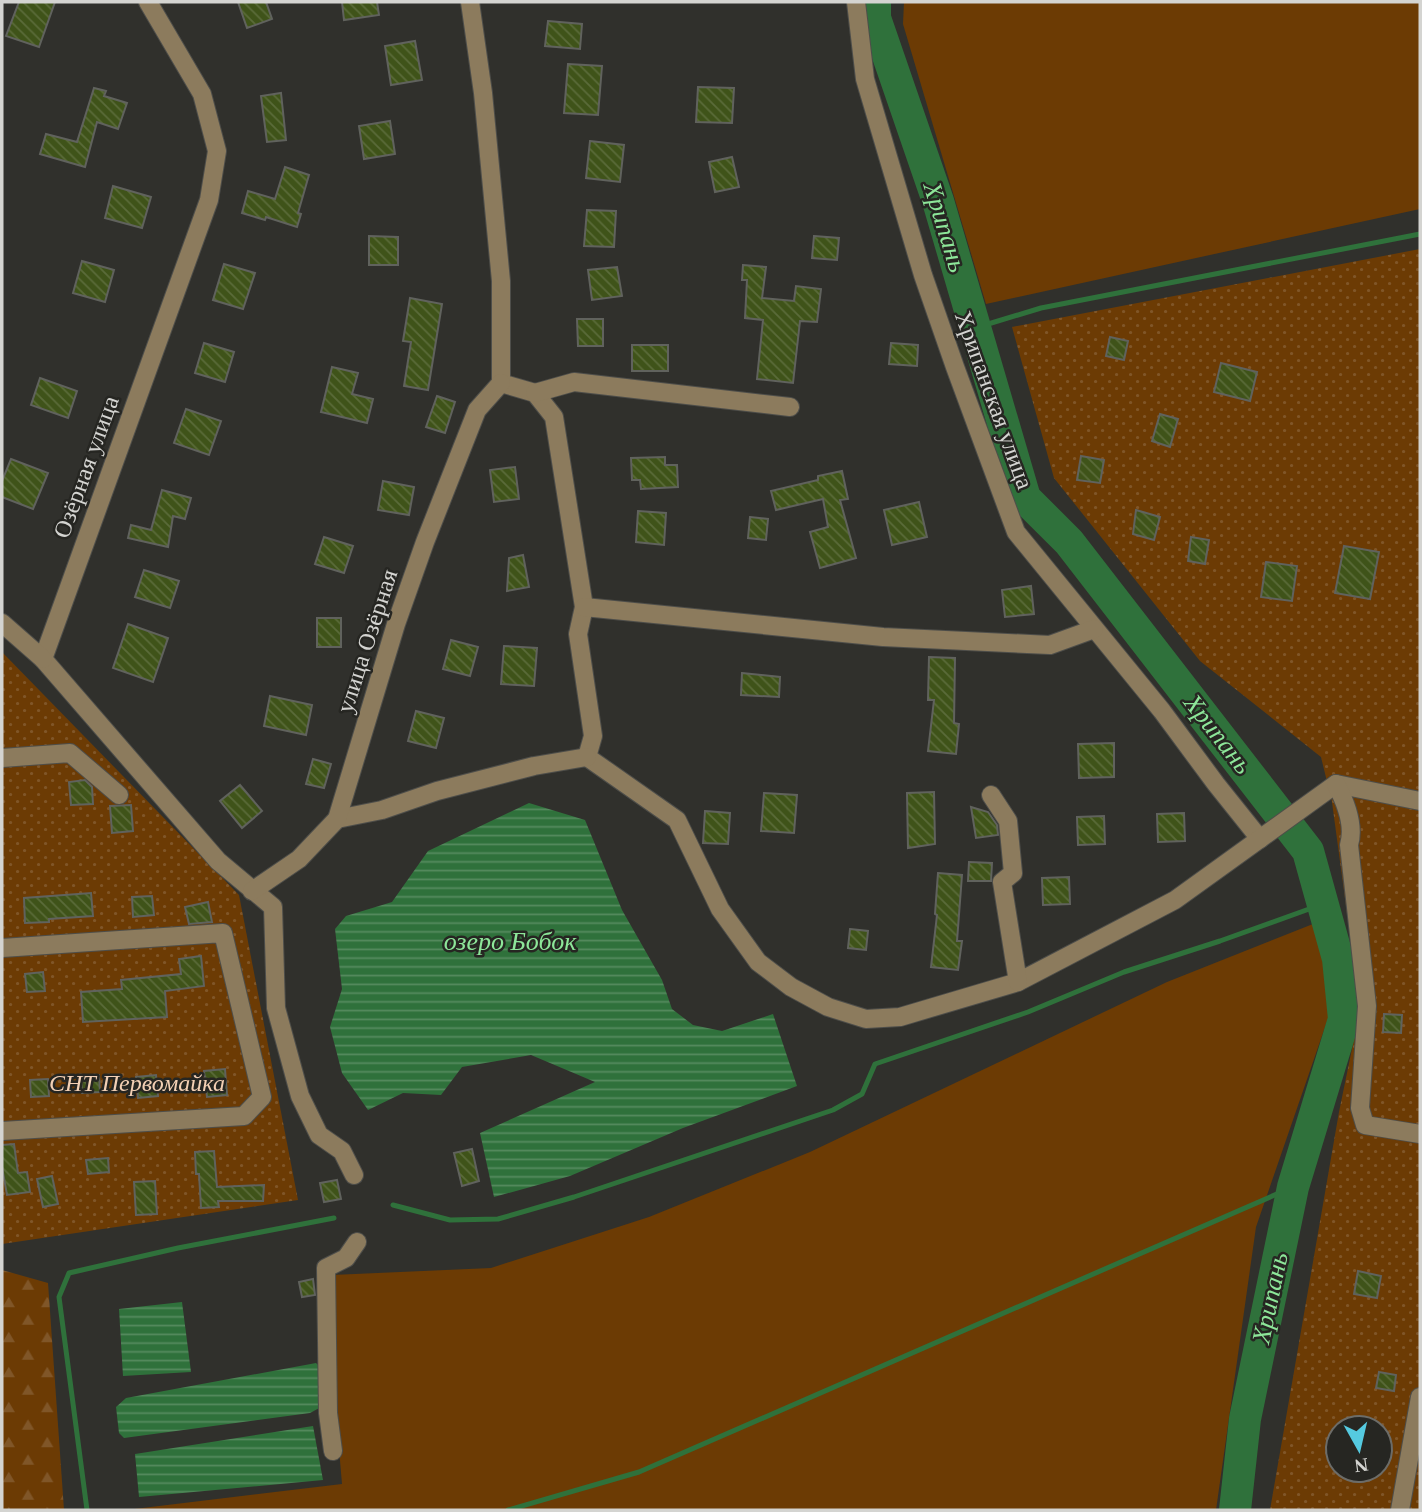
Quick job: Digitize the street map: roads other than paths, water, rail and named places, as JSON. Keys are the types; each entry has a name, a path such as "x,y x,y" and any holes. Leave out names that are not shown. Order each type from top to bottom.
{"street":[{"name":"Озёрная улица","path":"43,659 209,200 217,150 202,94 148,2"},
{"path":"470,2 483,93 501,281 501,383 535,393 574,382 790,407"},
{"name":"Хрипанская улица","path":"856,2 865,79 923,275 1016,532 1162,710 1216,784 1261,839"},
{"name":"улица Озёрная","path":"252,891 299,859 337,819 396,624 425,542 477,410 501,383"},
{"path":"535,393 554,417 584,607 578,634 593,736 587,757"},
{"path":"584,607 883,637 1050,645 1094,629"},
{"path":"2,623 43,659 218,861 274,907 276,1008 300,1096 319,1135 342,1151 354,1175"},
{"path":"2,758 70,753 119,795"},
{"path":"337,819 382,810 437,791 534,766 587,757 677,820 720,909 758,962 791,987 828,1007 866,1019 900,1017 1018,982 1175,900 1336,784 1420,801"},
{"path":"1336,784 1346,801 1367,1006 1360,1108 1365,1125 1420,1134"},
{"path":"991,795 1008,821 1013,873 1002,882 1018,982"},
{"path":"2,947 223,933 262,1097 244,1116 2,1131"},
{"path":"333,1451 328,1413 326,1268 346,1258 357,1242"},
{"path":"1400,1510 1420,1397"}],"water":[{"name":"озеро Бобок","path":"529,803 585,820 622,910 662,980 672,1009 693,1025 722,1031 773,1014 797,1086 683,1128 570,1176 494,1197 480,1133 595,1082 531,1055 462,1067 441,1095 403,1093 368,1110 342,1073 330,1027 342,989 335,929 346,916 392,902 428,851"},
{"path":"182,1302 191,1372 123,1376 119,1309"},
{"path":"316,1363 323,1370 323,1406 310,1413 124,1438 119,1433 116,1407 126,1398"},
{"path":"313,1426 323,1480 139,1497 135,1454"}],"waterway":[{"name":"Хрипань","path":"875,2 875,18 938,201 1025,498 1069,542 1308,851 1338,959 1344,1019 1293,1187 1245,1419 1235,1510"},
{"path":"975,328 1041,308 1420,234"},
{"path":"393,1205 450,1220 498,1219 574,1197 833,1110 862,1094 875,1064 1028,1012 1124,972 1323,904"},
{"path":"508,1510 639,1472 1293,1187"},
{"path":"87,1510 59,1297 69,1273 178,1248 334,1218"}],"park label":[{"name":"СНТ Первомайка","path":"137,1083"}]}
